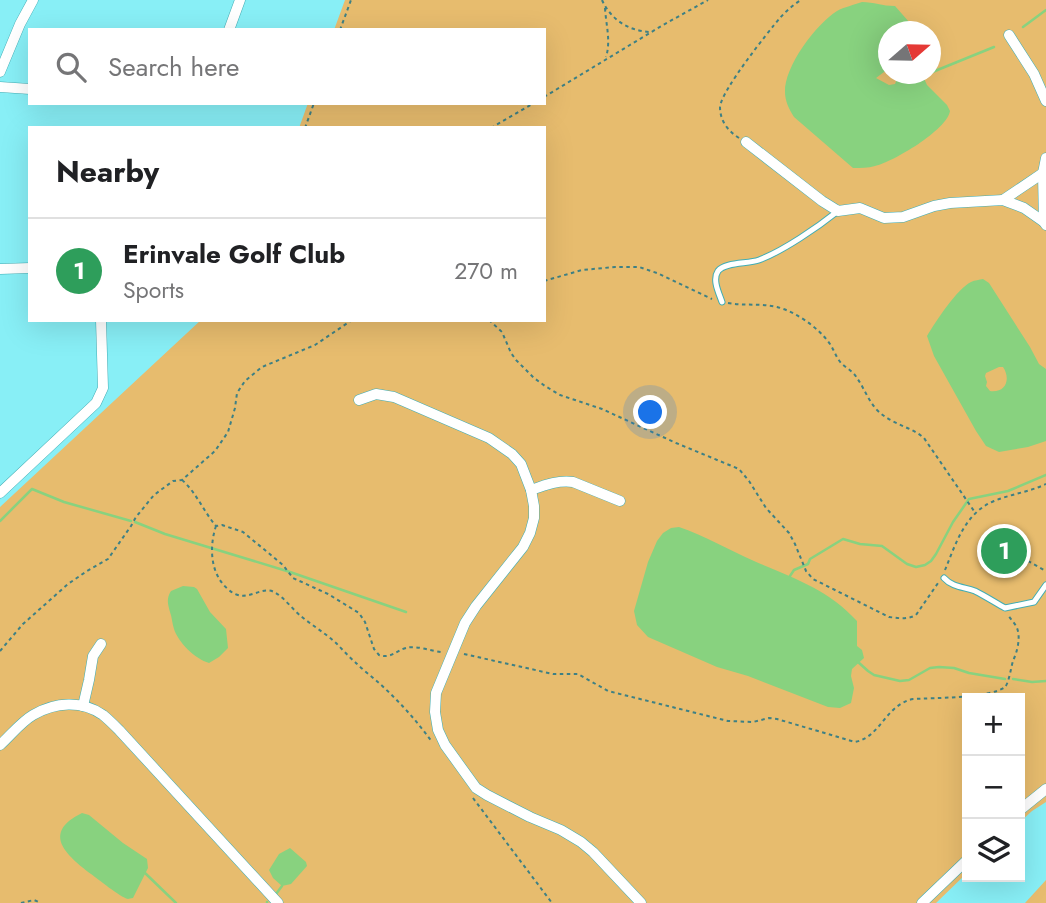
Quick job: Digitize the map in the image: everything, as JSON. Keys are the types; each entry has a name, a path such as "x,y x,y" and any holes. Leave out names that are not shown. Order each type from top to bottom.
{"street":[{"path":"0,72 33,0"},
{"path":"230,28 240,0"},
{"path":"1009,35 1034,74 1046,101"},
{"path":"0,87 28,89"},
{"path":"746,142 838,211 860,208 884,218 903,216 950,203 1003,201 1024,208 1045,223"},
{"path":"1045,223 1043,173 1046,158"},
{"path":"1003,201 1043,173"},
{"path":"0,269 28,268"},
{"path":"0,493 101,396 101,322"},
{"path":"359,400 386,394 489,438 501,445 521,464 531,490 534,518 530,533 523,547 468,618 436,693 436,721 445,745 476,788 582,842 641,903"},
{"path":"531,490 566,481 620,501"},
{"path":"83,706 93,656 101,644"},
{"path":"0,745 41,710 65,704 83,706 103,715 278,903"},
{"path":"1025,806 1046,789"},
{"path":"922,903 962,865"}],"lane":[{"path":"722,302 716,286 720,268 766,257 838,211"},
{"path":"944,578 959,588 975,592 1005,608 1031,603 1046,585"}],"path":[{"path":"341,28 351,0"},
{"path":"601,0 623,25 642,32 652,32"},
{"path":"546,96 708,0"},
{"path":"746,142 732,134 723,121 720,109 723,96 776,23 801,0"},
{"path":"605,7 609,38 605,60"},
{"path":"306,126 313,105"},
{"path":"495,126 531,105"},
{"path":"546,280 582,270 639,267 722,302 735,305 758,304 778,308 796,316 820,333 830,344 841,362 856,376 866,396 876,408 891,420 918,433 926,441 975,512"},
{"path":"0,651 23,624 68,584 108,559 148,502 173,481 181,480 215,451 228,432 237,393 245,381 262,367 315,345 349,322"},
{"path":"491,322 502,332 514,357 545,386 567,398 602,409 739,469 766,508 789,533 808,575 888,617 911,618 916,615 944,578 944,571 962,530 975,512 995,501 1046,484"},
{"path":"181,480 216,526"},
{"path":"216,526 222,525 243,532 283,565 296,580 328,594 359,613 379,655 388,657 410,647 463,654 553,674 578,674 608,691 728,722 777,719 855,743 867,738 893,709 908,699 971,696 1005,687 1009,682 1009,672 1019,637 1005,608"},
{"path":"216,526 211,551 216,572 228,590 242,596 270,590 276,593 404,707 432,743"},
{"path":"1028,561 1044,570"},
{"path":"470,794 552,903"},
{"path":"20,903 34,900 41,903"}],"shaded area":[{"path":"345,0 1046,0 1046,802 1025,817 1025,693 962,693 962,878 936,903 0,903 0,507 199,322 546,322 546,126 300,126 307,105 546,105 546,28 335,28"},
{"path":"862,2 895,6 908,21 878,21 878,84 927,84 950,111 947,119 930,136 906,152 867,168 853,168 794,117 785,92 790,71 803,47 829,17"},
{"path":"983,279 989,283 1039,364 1046,369 1046,441 1028,447 999,452 986,446 934,356 927,336 959,291 971,282","holes":["1003,367 1007,376 1005,384 1000,390 990,391 986,386 986,373"]},
{"path":"679,527 809,585 846,610 857,621 857,646 862,650 864,658 852,669 854,688 851,703 840,708 828,707 717,667 648,637 637,625 634,611 657,541 663,533"},
{"path":"183,586 197,589 210,612 226,629 228,648 209,663 188,649 174,629 168,597 171,591"},
{"path":"82,813 89,815 147,859 148,868 133,898 128,899 115,892 66,852 60,836 63,828"},
{"path":"290,848 307,866 291,884 282,886 269,870 279,854"},
{"path":"1046,880 1046,903 1025,903"}],"waterway":[{"path":"1023,27 1046,10"},
{"path":"941,69 994,47"},
{"path":"790,576 794,570 808,564 810,559 843,539 882,546 907,564 916,567 925,565 936,554 969,499 1008,491 1046,475"},
{"path":"0,521 32,489 64,502 131,521"},
{"path":"135,522 406,612"},
{"path":"858,662 874,675 900,681 939,667 1005,679"},
{"path":"1013,679 1046,681"},
{"path":"145,873 176,903"},
{"path":"276,894 282,886"}],"place":[{"name":"Erinvale Golf Club","path":"1004,551"}]}
